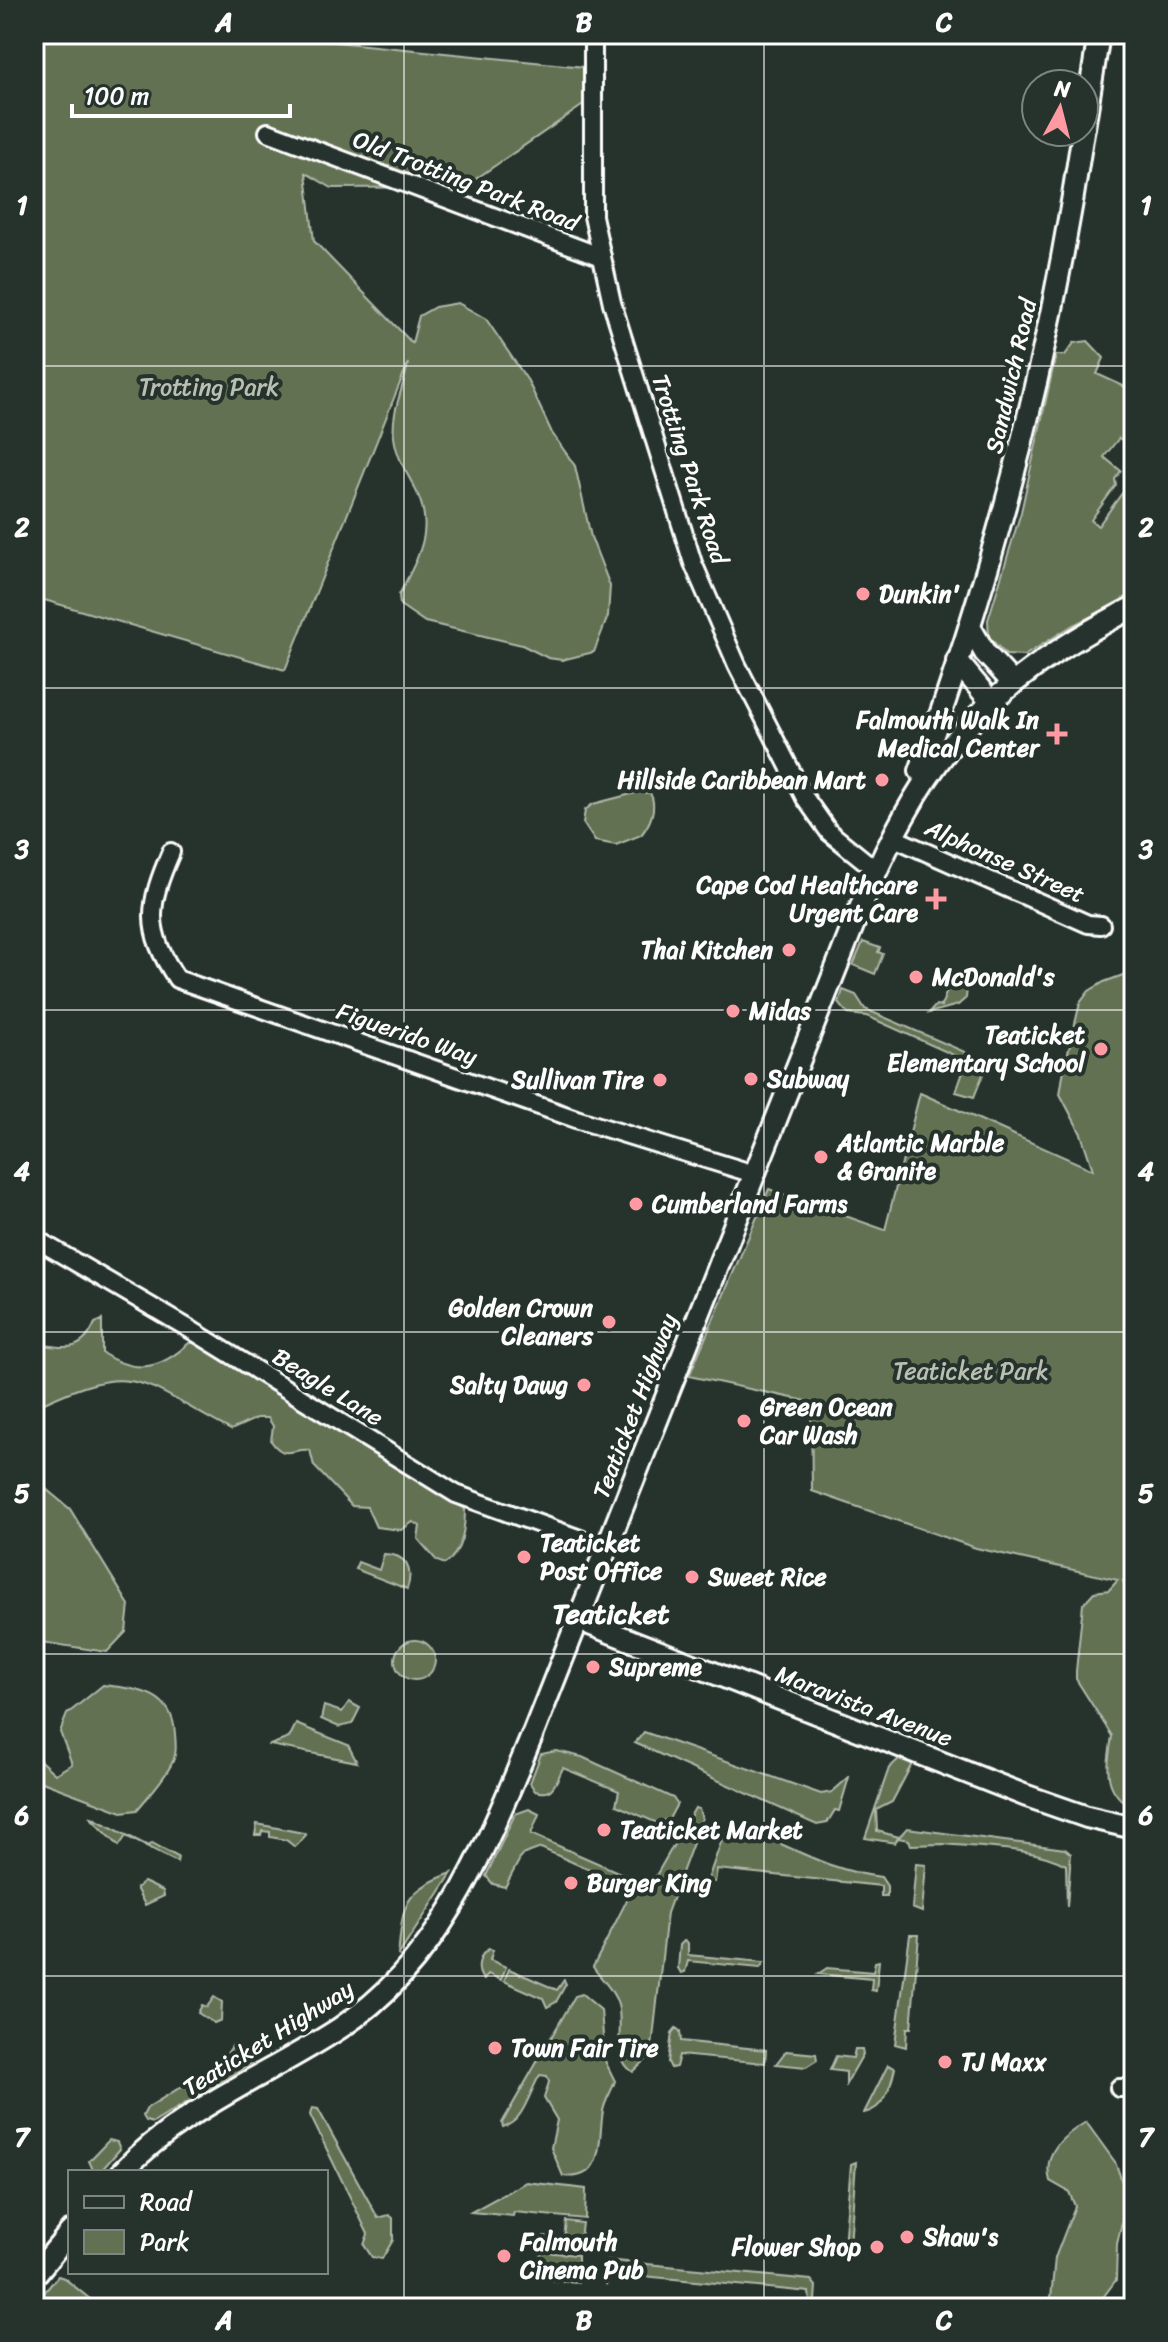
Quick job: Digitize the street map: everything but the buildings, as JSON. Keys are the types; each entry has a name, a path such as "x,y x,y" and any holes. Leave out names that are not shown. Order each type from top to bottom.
{"main road":[{"name":"Sandwich Road","path":"1094,68 1099,34"},
{"name":"Sandwich Road","path":"906,808 970,627 1034,398 1056,296 1081,148"},
{"name":"Teaticket Highway","path":"124,2170 159,2135 340,2028 401,1978 442,1925 474,1866 579,1620 876,870 906,808 945,749 1012,682 1066,645 1134,607"},
{"path":"970,627 985,653 1012,682"},
{"path":"957,661 991,702"},
{"name":"Maravista Avenue","path":"579,1620 1009,1790 1087,1817 1134,1828"},
{"path":"34,2276 68,2234"}],"street":[{"name":"Trotting Park Road","path":"593,34 591,182 602,257 638,390 693,563 737,665 816,815 838,840 876,870"},
{"name":"Old Trotting Park Road","path":"268,132 602,257"},
{"name":"Alphonse Street","path":"892,837 1088,924 1101,925"},
{"name":"Figuerido Way","path":"171,852 152,904 152,926 159,952 177,979 576,1119 754,1174"},
{"name":"Beagle Lane","path":"34,1238 193,1331 456,1494 608,1549"}],"green space":[{"name":"Trotting Park","path":"34,34 256,34 594,68 589,101 464,187 332,188 306,173 314,241 412,343 419,316 435,307 458,303 486,319 528,381 552,433 575,466 591,537 610,586 608,616 594,652 562,660 548,658 522,645 425,622 400,605 399,595 419,554 425,527 420,499 401,461 394,437 396,408 408,363 285,670 34,597"},
{"path":"1088,341 1104,358 1097,374 1134,391 1134,438 1129,445 1119,438 1104,457 1121,471 1115,479 1116,485 1091,520 1098,526 1123,492 1131,491 1134,487 1134,595 1073,625 1024,656 1006,655 989,637 988,620 1021,512 1056,355 1065,355 1074,343"},
{"path":"639,792 650,793 653,804 650,821 641,835 616,845 595,841 583,823 585,810 593,804"},
{"path":"863,942 880,948 878,952 883,954 875,974 853,965"},
{"name":"Teaticket Park","path":"1134,971 1134,1583 1123,1581 1128,1594 1126,1614 1134,1615 1134,1809 1116,1794 1112,1786 1108,1768 1112,1736 1076,1679 1083,1604 1094,1592 1109,1590 1118,1580 976,1548 812,1491 811,1402 689,1376 769,1189 885,1230 920,1093 1093,1170 1081,1134 1060,1094 1064,1069 1080,1003 1089,991 1104,982"},
{"path":"952,978 967,988 966,998 958,1005 929,1013 936,1005 941,1006"},
{"path":"843,990 856,995 865,1009 988,1062 974,1097 956,1092 967,1061 867,1016 848,1014 839,1003"},
{"path":"102,1320 102,1353 114,1360 148,1366 168,1359 189,1343 201,1343 465,1509 459,1547 445,1564 437,1561 418,1539 420,1526 413,1522 401,1530 376,1527 367,1507 352,1506 314,1466 310,1450 285,1452 276,1447 271,1441 273,1426 268,1418 257,1418 231,1430 156,1389 137,1382 118,1380 69,1393 34,1408 34,1344 71,1347 84,1340 95,1323"},
{"path":"34,1479 70,1509 129,1605 126,1632 107,1652 34,1641"},
{"path":"384,1554 398,1557 406,1564 409,1569 407,1589 355,1569 358,1562 379,1570"},
{"path":"415,1640 429,1646 435,1660 429,1674 415,1680 401,1674 395,1660 401,1646"},
{"path":"103,1685 152,1695 168,1709 173,1720 176,1746 173,1761 160,1783 137,1810 122,1812 34,1779 34,1755 55,1774 72,1764 60,1732 67,1714"},
{"path":"349,1702 360,1708 352,1724 339,1727 321,1719 324,1706 342,1712"},
{"path":"296,1724 348,1745 357,1762 270,1745 289,1738"},
{"path":"644,1732 821,1794 832,1792 849,1777 839,1811 835,1810 827,1823 817,1825 635,1743"},
{"path":"556,1751 582,1757 673,1798 677,1804 669,1819 657,1823 616,1805 619,1791 563,1768 550,1790 535,1791 530,1783 541,1754"},
{"path":"900,1758 914,1760 892,1802 876,1810 877,1831 899,1837 907,1828 1065,1849 1071,1854 1067,1907 1066,1865 1053,1859 1008,1849 911,1845 909,1840 898,1838 895,1843 865,1838 889,1768"},
{"path":"695,1808 699,1809 702,1819 667,1913 652,2047 648,2058 633,2072 622,2059 616,2000 593,1967 628,1898 625,1886 541,1848 522,1855 505,1887 493,1884 486,1876 515,1814 529,1809 539,1814 531,1834 650,1886"},
{"path":"89,1816 148,1846 152,1843 178,1857 177,1862 126,1836 119,1846"},
{"path":"257,1824 306,1835 295,1847 286,1840 270,1837 270,1832 262,1831 261,1835 255,1835"},
{"path":"738,1827 824,1863 881,1877 887,1886 887,1896 881,1896 881,1886 717,1869 715,1882 707,1882 724,1834"},
{"path":"916,1864 926,1865 922,1912 912,1908"},
{"path":"452,1873 398,1956 407,1904 422,1887"},
{"path":"144,1882 163,1891 164,1896 145,1905 136,1888"},
{"path":"910,1935 919,1935 911,2028 907,2028 906,2047 895,2044"},
{"path":"684,1941 688,1943 688,1955 764,1962 760,1968 688,1961 685,1972 681,1973 678,1968 680,1945"},
{"path":"489,1949 493,1950 490,1960 506,1967 501,1980 488,1974 484,1980 479,1972 480,1959"},
{"path":"879,1961 876,1991 871,1990 872,1979 818,1974 827,1968 873,1972 875,1962"},
{"path":"509,1969 557,1990 564,1980 566,1984 556,2002 547,2007 543,1998 504,1981"},
{"path":"582,1994 601,2010 605,2061 615,2081 604,2107 593,2166 577,2176 563,2176 551,2148 557,2120 544,2098 549,2082 547,2076 540,2075 516,2119 503,2127 502,2123 575,1996"},
{"path":"214,1997 222,2002 221,2020 214,2023 198,2013 202,2005 207,2007"},
{"path":"676,2028 680,2031 681,2041 766,2050 765,2063 679,2055 676,2067 671,2068 668,2062 672,2033"},
{"path":"233,2045 253,2062 153,2123 146,2121 143,2116 147,2108 221,2062"},
{"path":"855,2049 862,2049 863,2054 846,2084 846,2072 830,2070 836,2056 853,2058"},
{"path":"786,2051 816,2054 817,2060 806,2067 776,2064"},
{"path":"888,2065 895,2068 886,2096 877,2107 864,2113"},
{"path":"312,2108 318,2109 378,2218 389,2215 393,2218 393,2240 382,2259 372,2257 364,2245 368,2234 310,2115"},
{"path":"1086,2122 1115,2162 1128,2197 1117,2244 1116,2280 1095,2308 1050,2308 1055,2258 1075,2206 1069,2192 1050,2181 1049,2161 1063,2139"},
{"path":"109,2140 117,2142 120,2149 102,2170 93,2170 89,2161"},
{"path":"856,2162 849,2260 843,2257 851,2164"},
{"path":"526,2182 586,2189 585,2219 514,2212 513,2216 471,2212"},
{"path":"566,2221 582,2223 579,2247 543,2243 544,2236 564,2238"},
{"path":"542,2252 578,2255 578,2282 537,2279"},
{"path":"606,2260 811,2280 816,2286 815,2301 810,2303 809,2292 612,2273 606,2285"},
{"path":"58,2276 101,2308 56,2308 43,2294"}],"place":[{"name":"Dunkin'","path":"863,594"},
{"name":"Falmouth Walk In Medical Center","path":"1057,734"},
{"name":"Hillside Caribbean Mart","path":"882,780"},
{"name":"Cape Cod Healthcare Urgent Care","path":"936,899"},
{"name":"Thai Kitchen","path":"789,950"},
{"name":"McDonald's","path":"916,977"},
{"name":"Midas","path":"733,1011"},
{"name":"Teaticket Elementary School","path":"1101,1049"},
{"name":"Subway","path":"751,1079"},
{"name":"Sullivan Tire","path":"660,1080"},
{"name":"Atlantic Marble & Granite","path":"821,1157"},
{"name":"Cumberland Farms","path":"636,1204"},
{"name":"Golden Crown Cleaners","path":"609,1322"},
{"name":"Salty Dawg","path":"584,1385"},
{"name":"Green Ocean Car Wash","path":"744,1421"},
{"name":"Teaticket Post Office","path":"524,1557"},
{"name":"Sweet Rice","path":"692,1577"},
{"name":"Supreme","path":"593,1667"},
{"name":"Teaticket Market","path":"604,1830"},
{"name":"Burger King","path":"571,1883"},
{"name":"Town Fair Tire","path":"495,2048"},
{"name":"TJ Maxx","path":"945,2062"},
{"name":"Shaw's","path":"907,2237"},
{"name":"Flower Shop","path":"877,2247"},
{"name":"Falmouth Cinema Pub","path":"504,2256"}],"district":[{"name":"Teaticket","path":"611,1613"}]}
